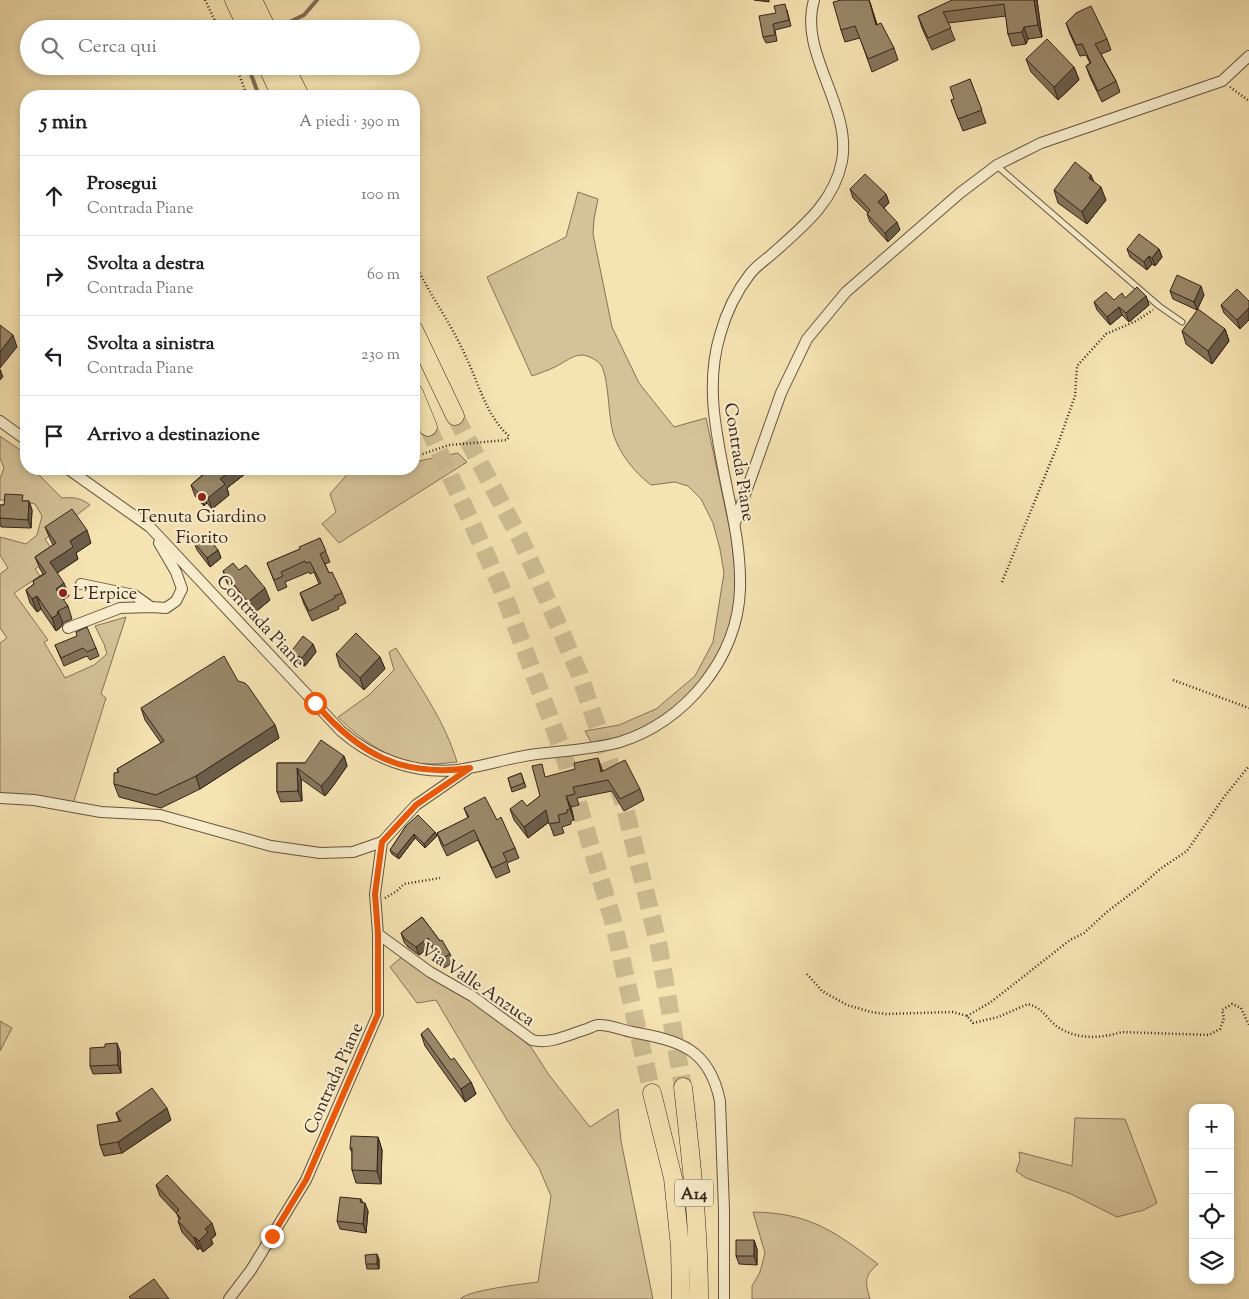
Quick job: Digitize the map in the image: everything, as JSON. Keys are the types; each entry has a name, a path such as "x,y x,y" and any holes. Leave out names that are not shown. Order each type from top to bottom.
{"highway":[{"path":"234,0 244,20"},
{"path":"253,0 263,20"},
{"path":"271,75 278,90"},
{"path":"290,75 297,90"},
{"path":"420,343 455,416"},
{"path":"420,408 428,427"},
{"name":"A14","path":"683,1087 693,1178 699,1259 699,1299"},
{"name":"A14","path":"652,1093 673,1178 680,1247 682,1299"}],"street":[{"name":"Contrada Piane","path":"76,475 150,527 348,738 380,757 411,768 438,770 470,768 532,755 620,742 650,729 670,716 691,698 710,676 724,650 737,612 740,592 740,566 735,524 715,422 712,386 713,361 720,335 729,309 752,272 816,214 836,180 842,160 843,141 840,123 812,36 811,10 814,0"},
{"path":"735,524 782,393 807,339 846,292 960,193 997,165 1041,143 1222,81 1249,56"},
{"path":"0,421 20,436"},
{"path":"68,628 120,608 166,608 176,601 182,589 176,572 150,527"},
{"path":"81,584 134,595 151,607"},
{"name":"Contrada Piane","path":"230,1299 251,1270 306,1180 378,1014 376,900 382,842 416,805 470,768"},
{"path":"0,798 34,800 101,812 160,815 272,846 320,853 353,852 382,842"},
{"name":"Via Valle Anzuca","path":"378,934 430,972 472,996 532,1040 538,1042 549,1041 598,1025 673,1041 695,1053 704,1063 717,1087 720,1101 724,1210 724,1299"}],"lane":[{"path":"997,165 1159,306 1182,322"}],"path":[{"path":"205,0 215,20"},
{"path":"239,75 245,90"},
{"path":"1222,81 1249,101"},
{"path":"420,276 466,356 487,409 498,425 509,436 507,440 449,445 420,455"},
{"path":"1002,582 1058,444 1075,396 1077,366 1106,334 1136,321 1159,306"},
{"path":"1173,680 1249,708"},
{"path":"967,1016 991,1002 1070,940 1084,934 1108,911 1160,869 1187,851 1224,797 1249,766"},
{"path":"376,900 386,898 404,884 440,878"},
{"path":"807,974 822,991 836,1000 871,1012 886,1014 953,1012 967,1016 973,1023 998,1017 1028,1004 1038,1007 1056,1025 1071,1034 1091,1038 1122,1032 1209,1035 1220,1029 1224,1018 1222,1010 1232,1004 1241,1008 1249,1025"}],"shaded area":[{"path":"578,192 598,199 593,234 612,327 639,383 674,427 706,418 731,535 737,590 728,635 713,665 696,688 669,714 640,733 592,744 585,731 619,725 656,709 695,676 713,642 724,573 713,523 701,499 688,486 675,482 651,485 633,468 623,455 613,433 606,379 601,365 592,358 581,355 532,376 487,277 566,237"},
{"path":"0,436 20,450 20,475 39,475 62,498 77,498 90,505 45,539 56,555 35,569 40,576 14,593 48,640 44,642 65,678 94,665 107,654 95,626 126,617 101,694 106,698 73,804 0,796 0,643 7,638 0,628 0,574 8,568 0,555 0,537 26,544 37,535 42,516 35,504 22,501 0,500 0,479 4,468 0,458"},
{"path":"458,453 467,462 339,543 322,524 336,512 330,494 347,475 420,475 420,461"},
{"path":"396,648 438,717 446,732 457,762 432,764 403,760 379,750 338,717 369,695 394,670 389,652"},
{"path":"403,956 487,1011 531,1047 549,1075 590,1127 618,1109 621,1141 653,1299 460,1299 485,1290 538,1282 551,1196 539,1168 507,1120 436,1000 417,1003 390,967"},
{"path":"0,1021 12,1028 0,1051"},
{"path":"1075,1118 1125,1119 1157,1203 1144,1210 1117,1217 1071,1194 1026,1178 1016,1171 1020,1160 1019,1152 1072,1166"},
{"path":"753,1212 773,1213 806,1220 834,1233 862,1252 878,1264 870,1272 867,1280 870,1299 752,1299 752,1286 760,1272 765,1253"}],"building":[{"path":"841,0 869,0 876,25 881,23 894,48 868,59 855,26 841,30 833,2"},
{"path":"952,0 1034,0 1038,25 1024,27 1022,32 1008,34 1004,4 943,12 951,28 928,38 918,16"},
{"path":"785,4 789,20 773,24 775,35 763,37 759,16 776,13 774,6"},
{"path":"1091,6 1107,39 1095,44 1116,81 1098,91 1086,66 1091,63 1082,44 1076,45 1066,23 1076,13"},
{"path":"1047,39 1074,67 1054,87 1026,59"},
{"path":"970,79 982,110 958,119 951,100 954,99 950,87"},
{"path":"1075,162 1091,175 1089,178 1101,187 1082,212 1054,190"},
{"path":"865,174 886,194 878,202 897,222 885,233 867,214 870,210 850,189"},
{"path":"1139,234 1159,249 1152,258 1149,256 1144,262 1127,249"},
{"path":"1177,275 1201,286 1194,302 1170,291"},
{"path":"1137,287 1146,296 1126,313 1119,307 1107,317 1094,302 1106,292 1114,300 1122,293 1125,298"},
{"path":"1237,289 1249,301 1249,308 1237,320 1221,305"},
{"path":"1198,309 1225,329 1208,351 1182,331"},
{"path":"0,325 13,335 0,352"},
{"path":"203,475 225,475 220,479 225,484 208,498 203,492 200,495 191,485"},
{"path":"5,494 23,495 22,501 29,501 28,520 0,518 0,505 4,505"},
{"path":"72,509 87,530 70,541 73,547 50,562 64,583 56,589 68,606 58,611 57,615 52,618 37,596 32,599 26,590 34,584 33,581 46,573 35,557 56,543 45,527"},
{"path":"205,533 218,550 207,558 194,542"},
{"path":"320,538 326,551 320,554 329,573 332,572 342,593 309,611 300,593 321,583 310,562 306,563 305,561 281,572 283,576 274,580 267,563"},
{"path":"233,563 239,570 246,565 265,588 248,602 223,571"},
{"path":"87,627 96,648 87,652 83,648 61,658 55,645 77,636 76,632"},
{"path":"356,633 380,657 360,678 336,654"},
{"path":"303,636 313,644 302,658 299,656 298,658 290,653"},
{"path":"224,656 238,681 248,686 275,725 196,776 156,795 114,784 114,773 119,772 117,769 164,741 141,708"},
{"path":"321,740 344,756 330,776 321,786 297,768 298,791 277,792 277,763 305,763"},
{"path":"598,758 601,772 625,760 640,789 620,799 608,780 573,787 575,794 566,796 570,809 567,810 567,813 558,815 560,822 549,824 546,810 524,827 510,809 522,800 527,806 540,796 532,766 542,764 545,777 575,769 574,763"},
{"path":"521,773 524,783 511,788 508,778"},
{"path":"485,797 497,820 501,817 515,848 503,853 507,861 492,868 474,830 444,846 437,833 469,817 464,808"},
{"path":"418,815 435,832 424,844 414,834 397,855 390,850 406,826"},
{"path":"422,917 440,941 442,940 450,954 441,959 428,938 416,947 405,939 401,933"},
{"path":"428,1028 451,1060 454,1058 471,1082 461,1089 421,1034"},
{"path":"117,1043 118,1065 90,1066 90,1048 105,1047 105,1044"},
{"path":"152,1088 167,1108 118,1142 100,1145 97,1125 121,1121 116,1113"},
{"path":"351,1136 378,1137 377,1171 352,1170"},
{"path":"167,1175 212,1223 205,1229 208,1232 199,1241 178,1221 181,1218 176,1213 179,1210 156,1185"},
{"path":"340,1197 361,1199 360,1202 365,1203 363,1224 337,1221"},
{"path":"736,1240 754,1240 754,1256 736,1256"},
{"path":"377,1254 377,1264 366,1264 365,1255"},
{"path":"154,1279 169,1299 131,1299 129,1297"}],"waterway":[{"path":"294,20 304,15 317,0"},
{"path":"251,75 257,90"}],"tunnel":[{"path":"455,416 522,542 579,673 625,808 659,947 683,1087"},
{"path":"428,427 501,587 563,752 613,921 652,1093"}],"place":[{"name":"Tenuta Giardino Fiorito","path":"202,497"},
{"name":"L'Erpice","path":"63,593"}],"route":[{"path":"272,1236 306,1180 378,1014 378,934 375,894 382,842 416,805 470,768 438,770 411,768 380,757 348,738 315,703"}]}
